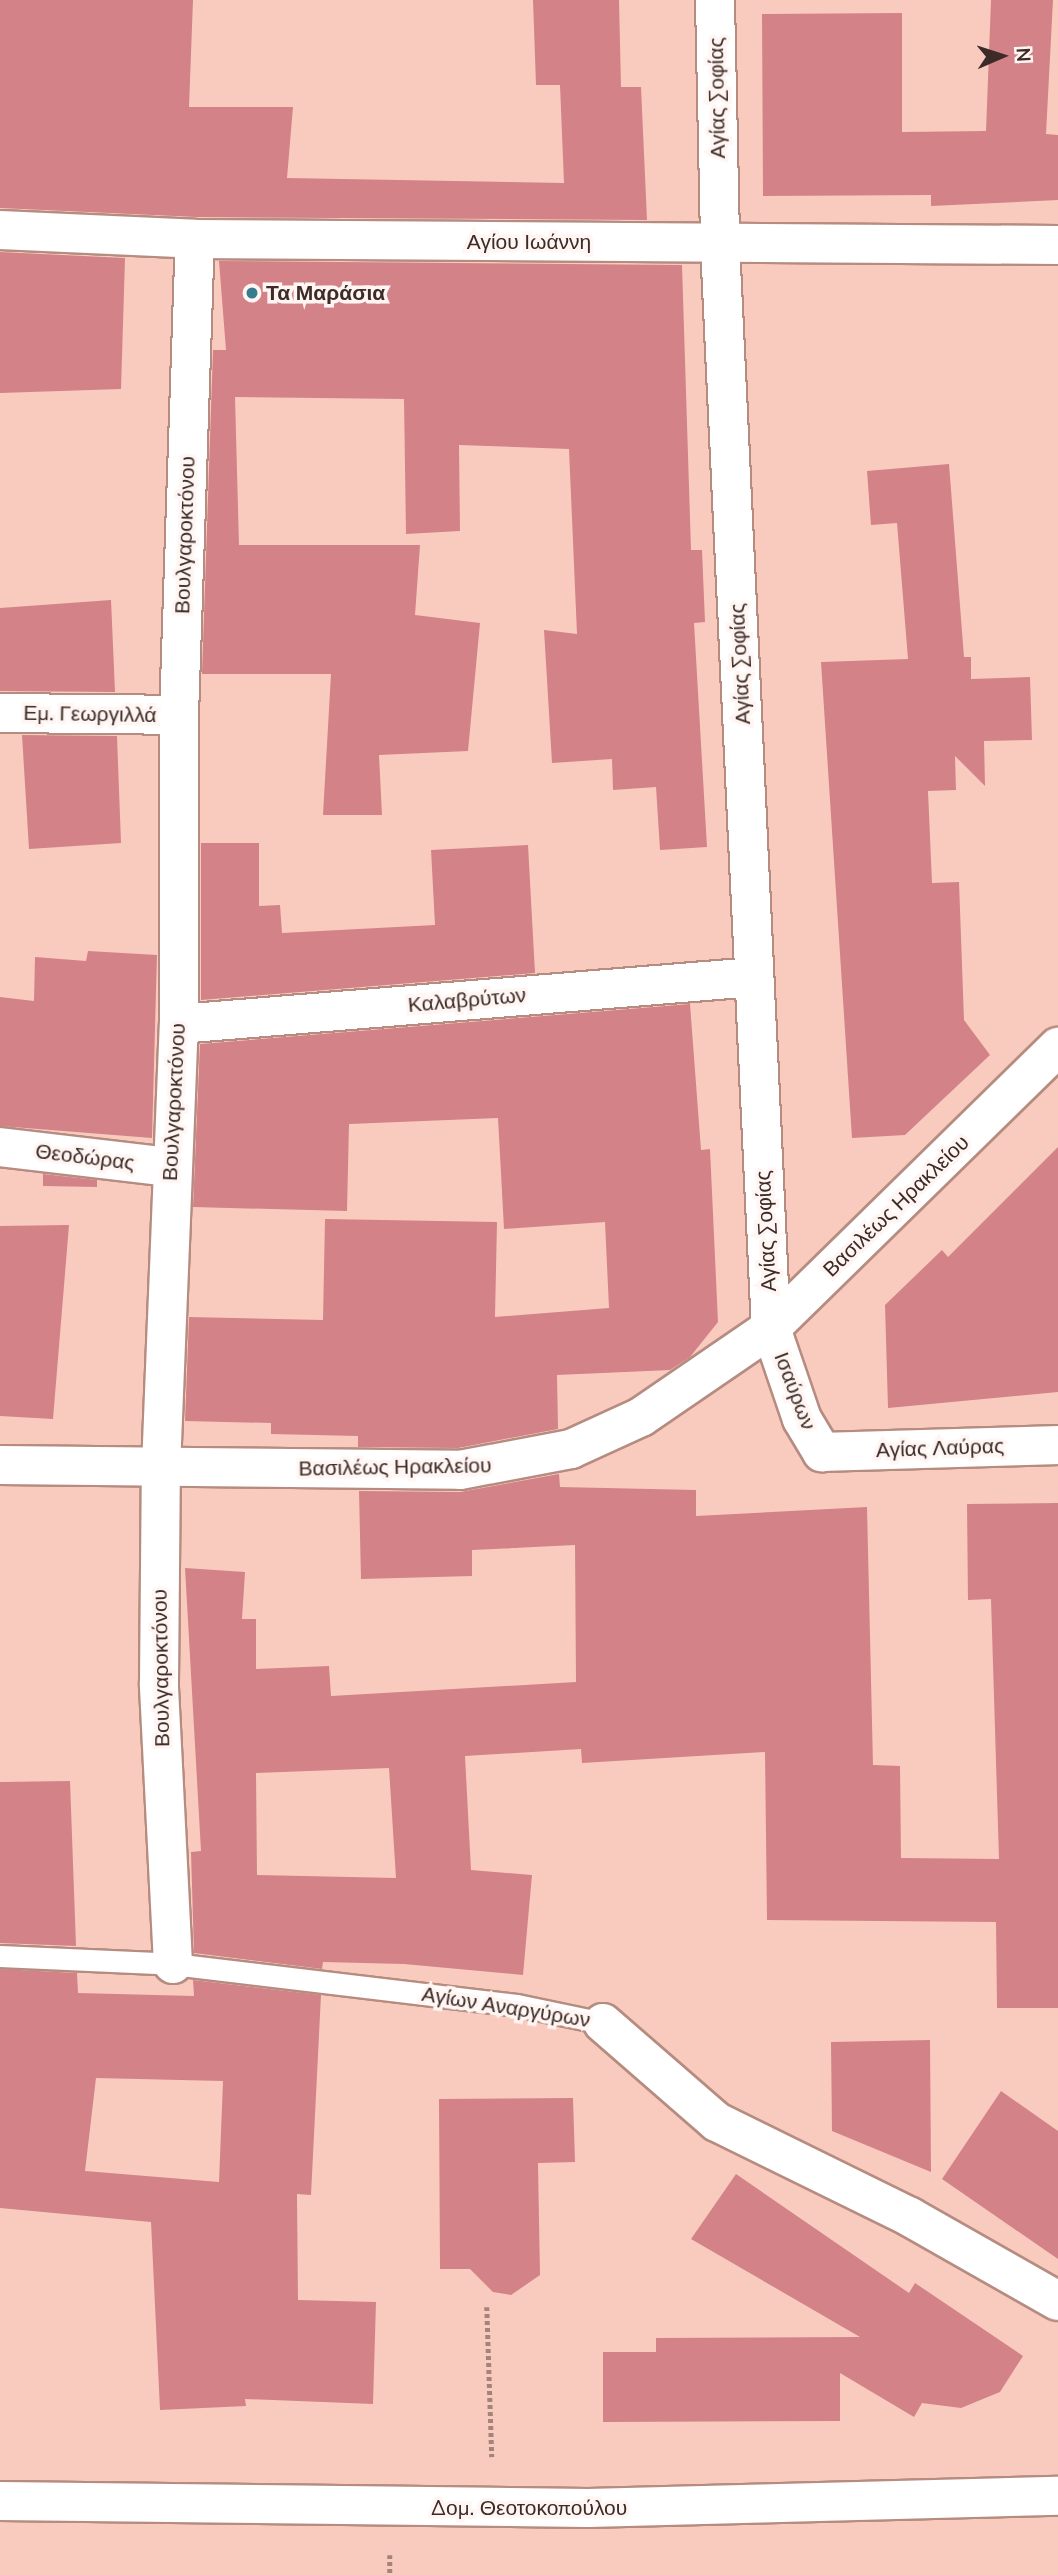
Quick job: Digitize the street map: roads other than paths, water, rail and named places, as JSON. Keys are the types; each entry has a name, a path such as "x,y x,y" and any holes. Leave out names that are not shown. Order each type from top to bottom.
{"street":[{"name":"Αγίας Σοφίας","path":"715,0 720,244 771,1328"},
{"name":"Αγίου Ιωάννη","path":"0,230 195,239 1058,245"},
{"name":"Βουλγαροκτόνου","path":"173,1964 159,1683 161,1468 171,1167 179,1024 179,715 195,239"},
{"name":"Εμ. Γεωργιλλά","path":"0,713 179,715"},
{"name":"Καλαβρύτων","path":"179,1024 754,977"},
{"name":"Βασιλέως Ηρακλείου","path":"0,1465 460,1470 515,1464 571,1449 641,1417 771,1328 1058,1047"},
{"name":"Θεοδώρας","path":"0,1147 171,1167"},
{"name":"Ισαύρων","path":"771,1328 802,1419 822,1452"},
{"name":"Αγίας Λαύρας","path":"822,1452 1058,1445"},
{"name":"Αγίων Αναργύρων","path":"603,2023 717,2122 911,2217 1058,2301"},
{"name":"Δομ. Θεοτοκοπούλου","path":"0,2501 587,2508 1058,2496"}],"lane":[{"name":"Αγίων Αναργύρων","path":"0,1956 173,1964 517,2005 603,2023"}],"place":[{"name":"Τα Μαράσια","path":"252,293"}]}
